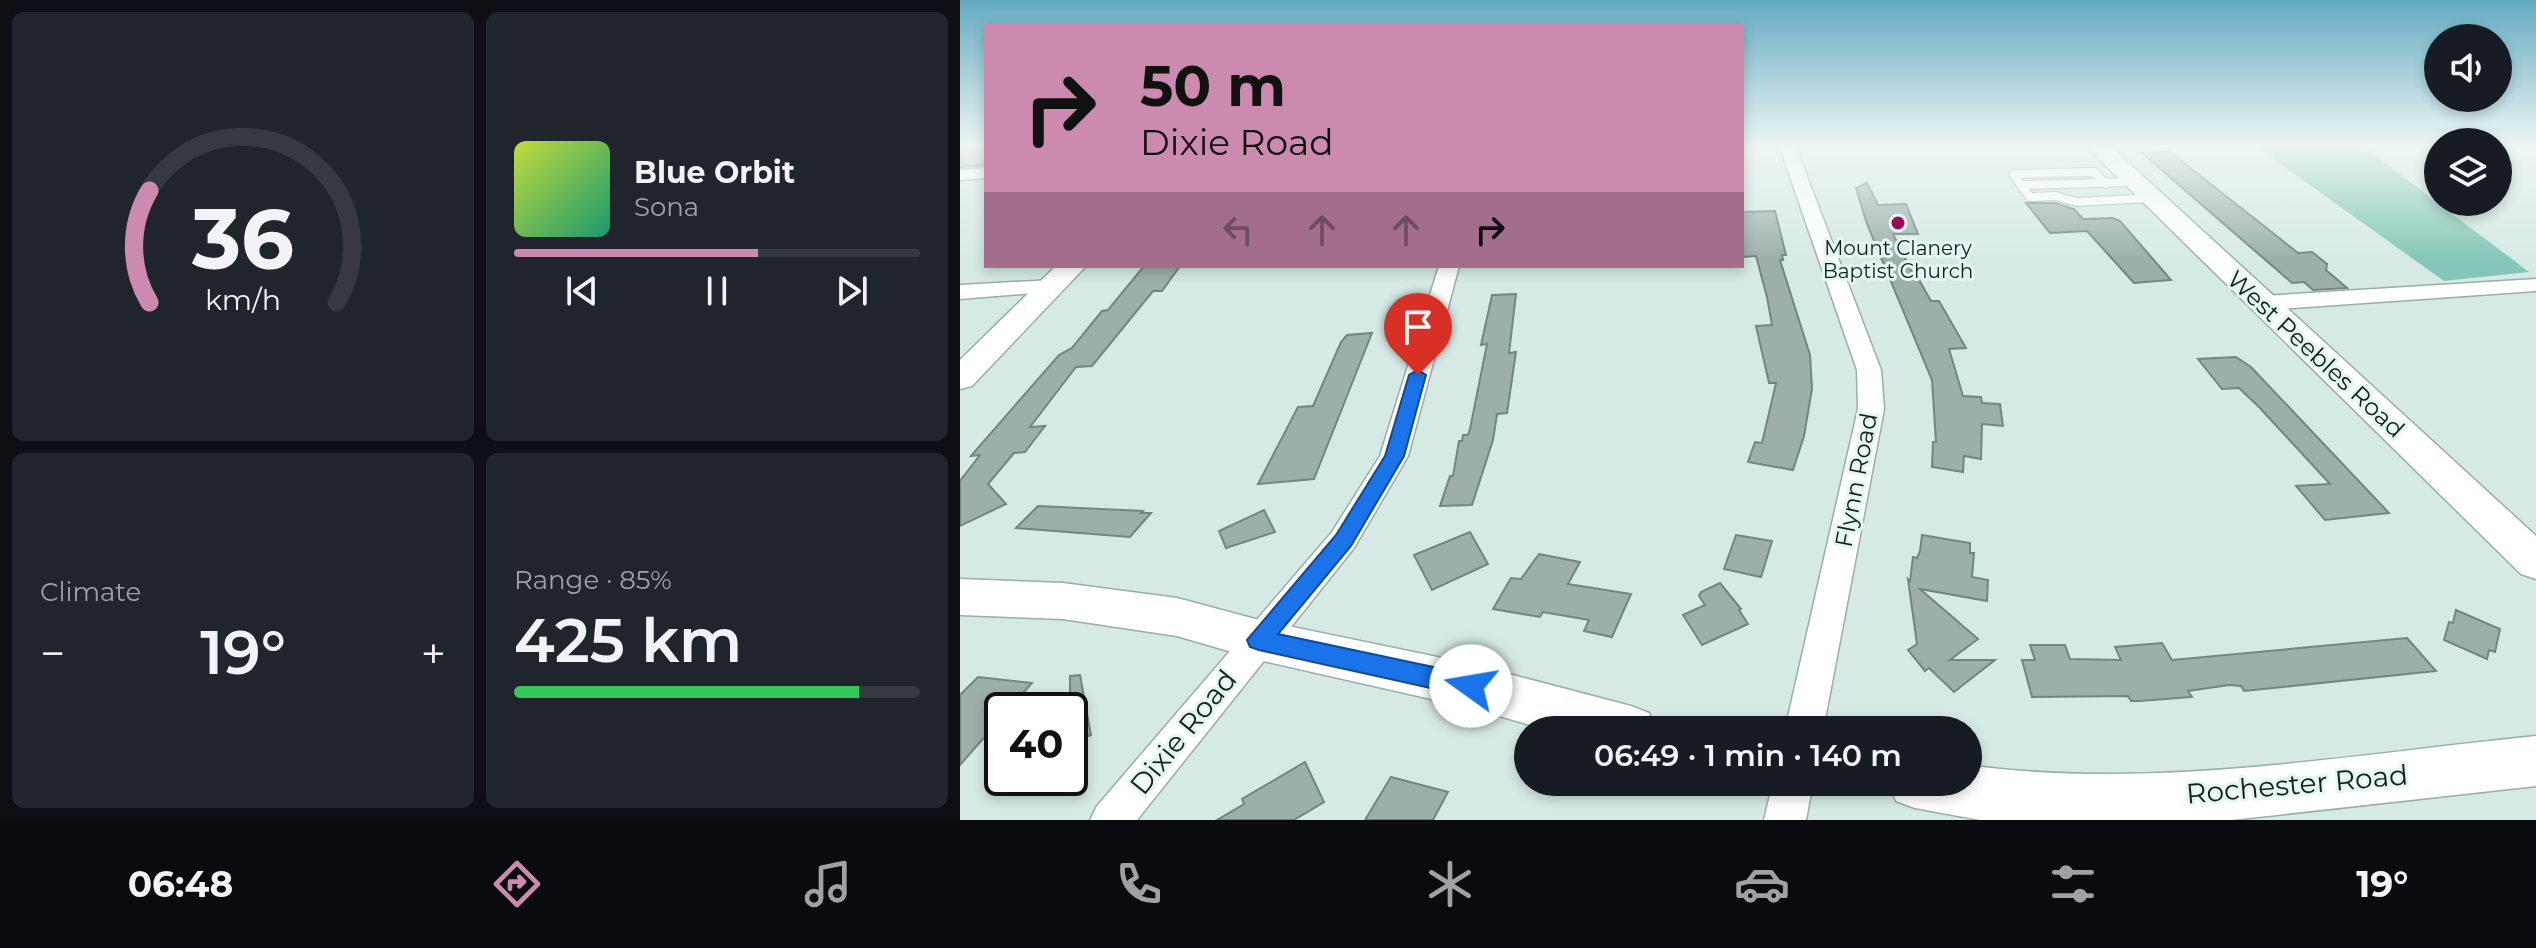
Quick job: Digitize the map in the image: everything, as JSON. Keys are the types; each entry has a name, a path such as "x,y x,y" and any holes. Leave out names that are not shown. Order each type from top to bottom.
{"street":[{"name":"Flynn Road","path":"1801,183 1869,370 1871,409 1807,716"},
{"name":"West Peebles Road","path":"2127,183 2263,303 2536,562"},
{"name":"Dixie Road","path":"1111,820 1343,540 1394,456 1448,268"},
{"path":"960,292 1062,276"},
{"path":"960,379 1062,276"},
{"path":"2263,303 2536,285"},
{"path":"960,597 1063,601 1177,617 1259,640 1471,686 1580,716"},
{"name":"Rochester Road","path":"1982,794 2088,801 2235,791 2536,761"},
{"path":"1785,820 1790,796"}],"lane":[{"path":"2120,183 2131,188"},
{"path":"2022,185 2131,188"},
{"path":"2022,185 2030,197 2056,196 2076,202 2108,201 2131,188"}],"green space":[{"path":"2307,183 2412,183 2424,193 2424,216 2455,216 2529,272 2444,281"}],"building":[{"path":"1867,183 1878,205 1906,204 1918,234 1893,234 1915,278 1918,278 1931,301 1939,301 1966,348 1949,349 1963,396 1981,397 1982,403 2000,404 2003,426 1982,424 1981,459 1964,456 1963,472 1932,467 1933,442 1936,442 1932,380 1867,224 1856,188"},
{"path":"2177,183 2210,183 2298,253 2312,252 2327,264 2326,270 2347,288 2313,290 2304,282 2292,283"},
{"path":"2026,203 2055,203 2074,209 2083,219 2113,218 2120,221 2171,280 2134,283 2087,231 2050,233"},
{"path":"1775,211 1786,255 1782,255 1783,260 1780,260 1810,355 1812,389 1804,436 1793,470 1748,462 1755,442 1762,443 1776,383 1769,383 1756,326 1772,325 1756,256 1744,257 1744,212"},
{"path":"1142,268 1179,268 1162,291 1153,291 1092,366 1076,367 1030,427 1045,426 1025,452 1014,453 988,484 1006,504 960,526 960,481 980,455 971,456 1059,355 1072,348 1102,311 1108,310"},
{"path":"1516,294 1509,353 1516,352 1507,413 1497,414 1493,440 1472,505 1440,506 1450,476 1453,476 1459,441 1462,441 1463,435 1468,435 1470,429 1487,344 1481,345 1492,295"},
{"path":"1372,333 1314,479 1258,484 1298,407 1313,406 1341,342 1347,335"},
{"path":"2236,357 2251,367 2389,513 2325,520 2296,486 2330,484 2239,388 2222,389 2198,359"},
{"path":"1038,506 1151,513 1130,537 1016,528"},
{"path":"1264,510 1275,532 1226,548 1219,531"},
{"path":"1470,532 1488,564 1432,590 1414,555"},
{"path":"1736,535 1772,541 1761,577 1724,569"},
{"path":"1922,535 1970,543 1970,553 1974,553 1972,577 1988,580 1987,601 1920,589 1978,639 1950,660 1995,660 1954,692 1929,668 1925,671 1908,650 1917,644 1908,579 1910,581 1913,557 1917,558 1920,551"},
{"path":"1539,554 1580,562 1568,584 1631,594 1612,637 1584,631 1589,620 1543,612 1540,617 1493,609 1511,578 1521,579"},
{"path":"1720,583 1741,609 1748,624 1702,645 1683,615 1705,605 1699,596 1701,592"},
{"path":"2456,610 2500,629 2495,652 2489,650 2487,659 2444,640"},
{"path":"2407,638 2436,671 2244,691 2241,686 2229,685 2188,691 2192,697 2140,701 2131,701 2128,696 2032,697 2022,660 2035,660 2030,645 2065,645 2070,659 2121,660 2115,647 2162,643 2172,660"},
{"path":"1080,675 1083,692 1070,692 1070,676"},
{"path":"978,677 1032,683 1024,692 984,692 984,738 960,765 960,695"},
{"path":"1305,762 1324,802 1294,820 1217,820 1244,804 1242,799"},
{"path":"1391,777 1448,792 1433,820 1365,820"}],"place":[{"name":"Mount Clanery Baptist Church","path":"1898,223"}],"route":[{"path":"1418,375 1394,456 1343,540 1259,640 1471,686"}]}
